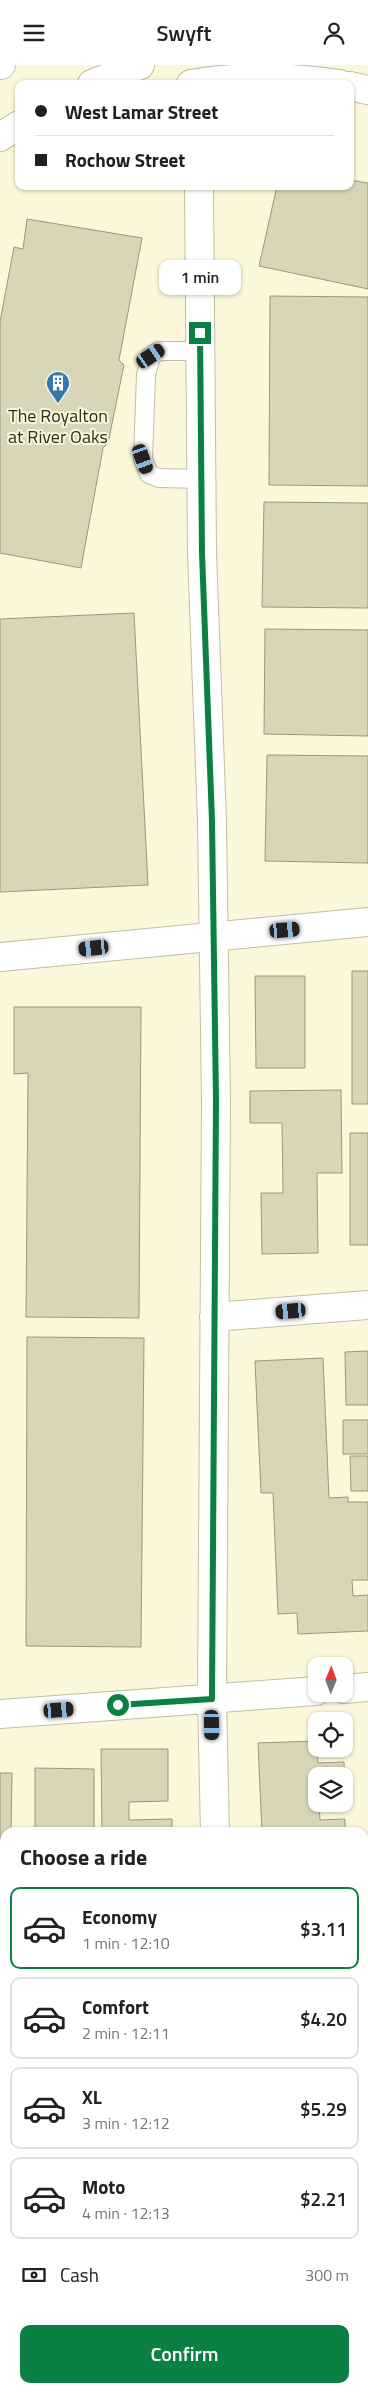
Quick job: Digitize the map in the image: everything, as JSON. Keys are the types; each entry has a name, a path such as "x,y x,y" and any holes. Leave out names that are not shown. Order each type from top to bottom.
{"street":[{"path":"102,80 140,65"},
{"path":"227,80 254,77 280,80"},
{"path":"354,87 368,90"},
{"path":"199,190 201,479 214,937 212,1699 215,1827"},
{"path":"0,957 368,922"},
{"path":"214,1317 368,1305"},
{"path":"353,1688 368,1687"},
{"path":"0,1715 308,1692"}],"lane":[{"path":"201,351 159,351 151,356 146,375 143,459 149,474 159,479 201,479"}],"building":[{"path":"354,181 368,183 368,289 259,266 276,190 354,190"},
{"name":"The Royalton at River Oaks","path":"27,219 142,238 119,360 124,365 108,443 103,448 81,568 0,553 0,322 14,247 23,249"},
{"path":"270,296 368,297 368,486 269,485"},
{"path":"264,502 368,503 368,608 262,607"},
{"path":"134,613 148,885 0,892 0,619"},
{"path":"265,629 368,630 368,736 264,734"},
{"path":"267,755 368,756 368,863 265,861"},
{"path":"352,971 368,971 368,1104 352,1104"},
{"path":"255,976 305,976 305,1068 256,1068"},
{"path":"14,1007 141,1007 139,1318 26,1317 28,1073 14,1074"},
{"path":"341,1090 342,1173 317,1173 318,1253 262,1254 261,1193 283,1193 282,1123 250,1123 250,1091"},
{"path":"350,1133 368,1133 368,1245 350,1245"},
{"path":"27,1337 144,1338 141,1647 26,1646"},
{"path":"368,1351 368,1405 346,1405 345,1352"},
{"path":"323,1358 329,1498 348,1497 348,1502 368,1502 368,1580 352,1580 353,1596 368,1595 368,1631 298,1634 297,1613 278,1614 273,1493 261,1493 255,1361"},
{"path":"343,1420 368,1420 368,1454 343,1454"},
{"path":"350,1456 368,1456 368,1491 351,1491"},
{"path":"308,1741 308,1757 317,1757 318,1763 344,1762 344,1767 308,1767 308,1812 320,1812 320,1820 345,1819 345,1827 262,1827 258,1743"},
{"path":"101,1749 168,1749 168,1801 129,1802 129,1820 172,1819 172,1827 102,1827"},
{"path":"35,1768 94,1769 94,1827 35,1827"},
{"path":"0,1773 12,1773 11,1827 0,1827"}],"place":[{"name":"The Royalton at River Oaks","path":"58,404"}],"route":[{"path":"118,1705 212,1699 216,1101 212,821 202,553 200,333"}]}
